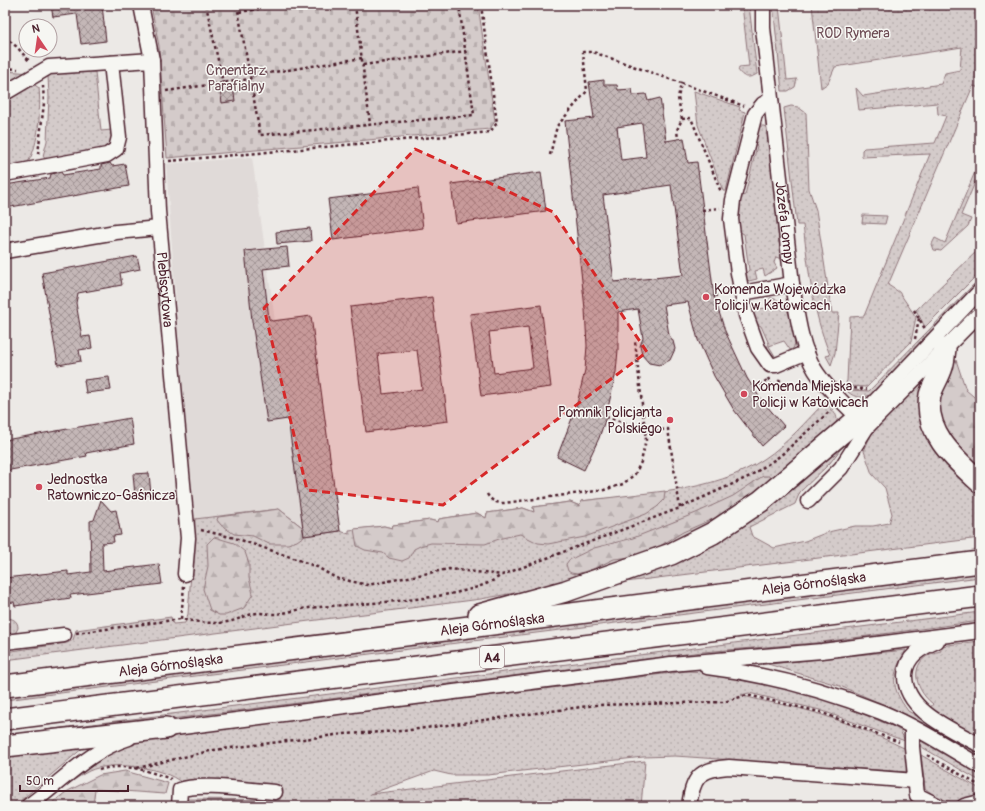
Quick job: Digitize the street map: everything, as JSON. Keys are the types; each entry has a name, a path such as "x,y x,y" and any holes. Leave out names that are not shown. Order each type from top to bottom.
{"highway":[{"path":"945,349 942,367 930,396 929,407 932,420 937,432 952,455 980,482"},
{"path":"407,634 566,591 671,554 713,533 761,501 863,422"},
{"name":"Aleja Górnośląska","path":"5,686 980,562"},
{"name":"A4","path":"5,719 980,596"},
{"path":"5,746 166,728"}],"street":[{"name":"Plebiscytowa","path":"141,5 152,60 160,228 188,538 185,574"},
{"name":"Józefa Lompy","path":"763,5 763,28 792,284 798,320 807,352 821,378 863,422"},
{"path":"5,93 38,69 49,66 152,60"},
{"path":"5,174 107,155 116,149 119,137 111,63"},
{"path":"771,100 763,104 755,114 733,200 732,218 737,293 758,348 770,365 807,352"},
{"path":"5,251 116,232 160,228"},
{"path":"737,293 792,284"},
{"path":"808,501 841,468 863,422 980,291"},
{"path":"863,422 945,349 980,313"},
{"path":"24,803 100,750 124,740 166,728 670,664 822,651 980,631"},
{"path":"5,642 64,635"},
{"path":"952,635 921,648 913,655 906,671 907,688 915,705 933,718 980,745"},
{"path":"670,664 732,670 779,680 881,712 980,766"},
{"path":"912,728 912,747 917,795 939,806"},
{"path":"689,806 692,787 696,778 717,768 729,767 916,781"},
{"path":"178,806 180,790 185,788 199,787 275,792"},
{"path":"964,806 980,802"}],"path":[{"path":"206,5 223,83"},
{"path":"237,5 260,135 474,115 459,5"},
{"path":"239,12 285,5"},
{"path":"356,5 370,124"},
{"path":"156,163 490,132 497,123 481,5"},
{"path":"5,37 38,69 44,103 41,140 37,158 28,169"},
{"path":"363,65 466,51"},
{"path":"550,155 557,126 587,91 583,52 593,52 748,107"},
{"path":"163,91 223,83 362,58"},
{"path":"678,139 677,130 682,119 678,98 681,83"},
{"path":"702,210 721,208"},
{"path":"714,296 737,293"},
{"path":"914,343 919,318"},
{"path":"487,494 490,500 497,503 504,503 604,490 618,486 630,479 638,469 645,446 645,430 635,341"},
{"path":"754,388 768,379"},
{"path":"64,635 181,619 202,623 226,622 257,613 277,614 306,608 423,598 467,590 496,580 502,575 680,508 750,476 780,456 832,409 839,398"},
{"path":"606,417 645,430 668,429 680,508"},
{"path":"187,526 235,538 317,567 336,578 368,584 449,568 502,575"},
{"path":"181,619 185,574"},
{"path":"137,768 214,750 344,734 403,731 596,705 724,702 747,694 820,712 912,747 980,786"},
{"path":"96,771 106,768 130,766 175,780 185,788"},
{"path":"9,806 24,803"}],"highlighted area":[{"path":"415,149 553,212 647,352 443,505 307,490 264,308"}],"shaded area":[{"path":"252,157 302,527 279,509 195,519 182,385 166,164"}],"green space":[{"name":"Cmentarz Parafialny","path":"151,5 478,5 495,121 490,129 167,158 159,46"},
{"path":"742,5 749,5 757,74 751,77 742,75 738,70 739,67 749,66"},
{"path":"773,5 787,5 779,6 787,80 797,79 795,87 788,91 782,91"},
{"name":"ROD Rymera","path":"812,5 975,5 980,58 980,88 973,86 888,285 899,292 916,317 911,342 867,387 848,386 846,382 850,317 864,316 930,154 862,157 862,150 864,148 935,143 946,116 938,114 937,103 859,110 856,88 863,96 941,84 945,73 960,70 962,47 835,67 828,83 821,88"},
{"path":"5,71 32,73 5,89"},
{"path":"95,72 101,131 112,130 111,142 106,148 46,160 43,156 47,141 49,97 48,76 54,73"},
{"path":"32,83 39,88 40,96 35,146 28,162 5,169 5,102 25,86"},
{"path":"694,91 740,107 739,110 745,112 726,191 723,191 698,125"},
{"path":"791,106 798,107 806,113 809,189 816,210 832,313 839,313 835,353 831,365 826,356 830,355 815,306 809,275 803,225 797,225 784,108"},
{"path":"758,126 764,126 767,128 781,259 776,257 774,263 777,268 765,276 763,269 755,271 757,279 749,281 744,276 749,270 744,234 738,231 738,198 745,195 757,146 752,140"},
{"path":"980,160 980,171 961,215 971,219 968,226 941,251 934,250 932,244 935,238 945,243"},
{"path":"863,215 887,216 885,224 862,223"},
{"path":"980,248 980,272 925,327 916,310"},
{"path":"980,278 980,284 872,394 865,397 859,397 853,396 848,392 849,390 869,391"},
{"path":"770,298 782,303 786,308 791,321 795,342 791,351 784,341 769,346 775,356 765,350 769,344 761,326 754,323 750,309 772,308"},
{"path":"956,360 966,390 980,402 980,470 967,458 948,435 939,418 937,410 940,391"},
{"path":"929,375 980,490 980,538 625,582 855,430 830,463 800,492 795,504 749,527 752,536 774,548 805,541 828,532 855,526 873,526 889,523 892,514 885,488 872,474 864,451 871,434"},
{"path":"826,401 837,417 836,425 830,435 718,521 630,563 531,590 481,599 5,660 5,652 67,643 73,640 76,630 171,617 173,624 185,623 188,614 195,519 279,509 302,527 304,536 340,531 349,534 349,530 384,526 392,528 393,525 430,520 438,522 439,519 477,513 486,518 487,513 523,508 534,512 533,507 570,502 580,506 581,501 652,494 676,490 723,479 764,459 788,439"},
{"path":"763,476 769,476 770,480 756,492 715,518 683,532 655,549 631,557 614,559 593,569 577,574 568,571 566,564 569,560 594,548 633,538 696,513 733,496"},
{"path":"665,491 664,500 657,507 646,514 585,537 548,544 538,543 520,534 485,544 431,543 414,549 409,558 402,561 389,558 383,553 365,550 357,546 354,529 384,526 392,528 393,525 430,520 438,522 439,519 477,513 486,518 487,513 523,508 534,512 533,507 570,502 580,506 581,501"},
{"path":"279,509 302,527 304,536 297,541 288,544 269,544 253,536 234,534 221,525 217,520 218,517"},
{"path":"214,537 234,543 245,552 249,564 249,578 253,594 244,608 226,615 219,615 210,610 203,589 208,566 207,544"},
{"path":"980,572 980,577 5,700 5,695"},
{"path":"980,612 980,621 815,643 702,652 5,740 5,735"},
{"path":"5,618 14,620 17,623 18,628 16,632 5,639"},
{"path":"980,641 980,738 930,708 933,704 920,689 917,681 917,673 919,665 923,659 931,654 941,651 940,646"},
{"path":"906,650 897,667 895,681 898,695 908,711 980,753 980,757 901,712 840,686 768,664"},
{"path":"687,671 707,672 803,692 841,705 892,726 900,730 905,741 820,710 749,693 741,695 798,708 832,718 894,743 906,749 908,772 675,756 643,757 488,775 451,775 434,771 370,794 645,761 641,806 185,806 186,799 280,800 280,788 182,783 174,777 151,769 124,766 111,766 89,771 60,789 91,762 134,742 151,738"},
{"path":"919,740 980,775 980,781 920,746"},
{"path":"84,747 19,802 13,806 5,806 5,756"},
{"path":"921,755 980,789 980,796 964,800 951,801 939,798 932,794 925,788"},
{"path":"125,771 168,783 165,794 95,789 93,806 48,806 66,792 100,775"}],"building":[{"path":"51,5 102,5 106,41 81,44 77,14 53,17"},
{"path":"604,80 604,85 617,85 618,90 632,89 633,95 646,94 648,101 660,98 666,141 684,138 688,163 697,162 714,296 725,331 747,378 760,398 784,426 762,446 734,410 714,376 698,340 688,302 664,305 669,335 673,341 675,349 670,360 660,365 649,363 642,355 640,346 643,338 638,309 618,312 618,350 616,372 606,417 599,438 584,470 557,457 576,408 585,370 587,346 585,309 565,121 594,118 589,82","holes":["642,123 646,157 621,160 617,127","671,185 683,275 614,282 603,195"]},
{"path":"233,87 235,101 222,103 220,89"},
{"path":"110,163 112,166 125,164 129,186 5,208 5,185 50,178 51,174 61,172 63,175 101,169 101,165"},
{"path":"541,172 546,211 456,223 451,184"},
{"path":"418,188 423,228 333,240 328,199"},
{"path":"310,228 311,241 277,244 276,232"},
{"path":"287,247 289,266 263,269 269,319 272,321 311,316 340,531 304,536 288,419 267,422 252,321 245,251"},
{"path":"137,256 140,269 120,273 122,285 78,293 76,303 82,337 90,336 92,348 79,350 81,361 58,365 42,273"},
{"path":"432,297 448,421 366,432 350,307","holes":["417,350 422,389 383,394 378,354"]},
{"path":"541,305 551,387 481,396 470,314","holes":["528,327 533,368 494,373 489,332"]},
{"path":"109,377 111,390 86,393 84,380"},
{"path":"130,418 134,444 86,453 87,456 5,471 5,440"},
{"path":"149,473 151,495 135,496 133,474"},
{"path":"101,500 111,511 116,510 121,535 113,536 114,542 102,543 103,571 159,564 162,584 70,595 71,598 15,606 14,602 5,603 5,578 68,571 68,575 91,572 90,521 94,520"}],"place":[{"name":"Komenda Wojewódzka Policji w Katowicach","path":"706,297"},
{"name":"Komenda Miejska Policji w Katowicach","path":"744,394"},
{"name":"Pomnik Policjanta Polskiego","path":"670,420"},
{"name":"Jednostka Ratowniczo-Gaśnicza","path":"39,487"}]}
